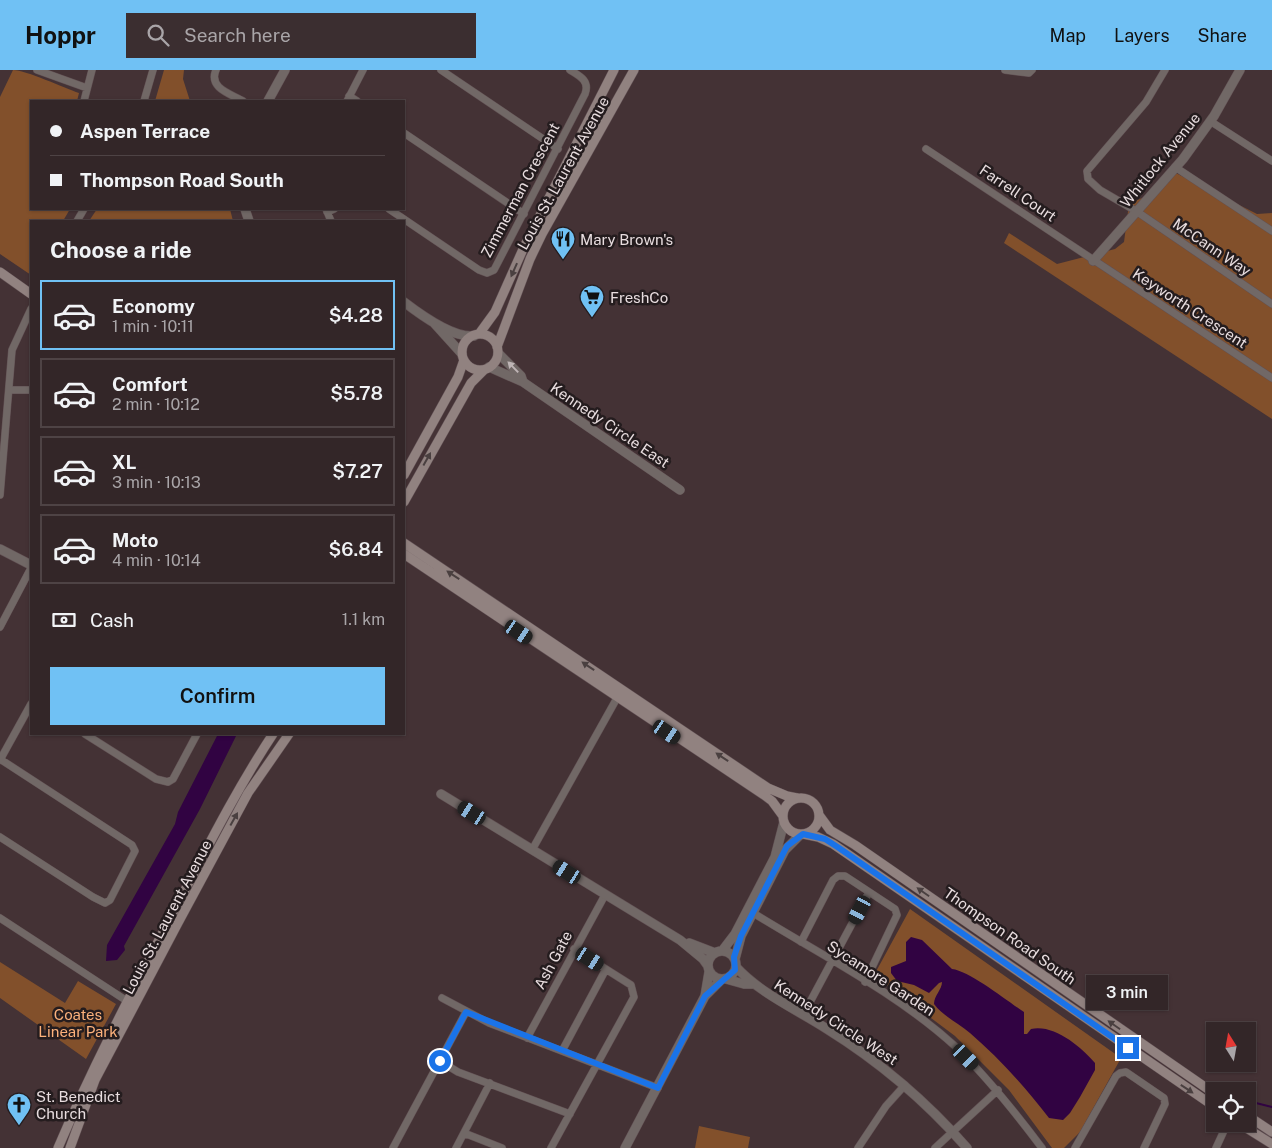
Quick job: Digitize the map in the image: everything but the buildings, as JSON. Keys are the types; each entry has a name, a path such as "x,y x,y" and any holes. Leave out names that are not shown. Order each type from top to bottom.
{"main road":[{"name":"Louis St. Laurent Avenue","path":"476,335 495,312 524,247 614,70"},
{"name":"Louis St. Laurent Avenue","path":"498,350 530,259 542,234 634,70"},
{"path":"0,272 30,293"},
{"path":"405,474 458,377 465,343 476,335 490,338 498,350 494,364 471,383 405,500"},
{"path":"463,357 472,368 487,368"},
{"path":"405,544 768,788 786,796 809,800 814,803 819,815 816,824 802,834 790,830 768,798 405,555"},
{"name":"Louis St. Laurent Avenue","path":"58,1148 75,1107 127,1001 238,790 272,735"},
{"name":"Louis St. Laurent Avenue","path":"70,1148 96,1080 178,923 248,793 288,735"},
{"path":"783,819 787,805 797,798"},
{"name":"Thompson Road South","path":"819,815 830,830 855,845 1206,1088"},
{"name":"Thompson Road South","path":"802,834 825,839 839,848 1206,1101"},
{"path":"1256,1121 1272,1132"},
{"path":"1253,1132 1272,1144"}],"street":[{"path":"37,70 87,88"},
{"path":"84,100 92,70"},
{"path":"144,100 153,70"},
{"path":"216,70 214,78 216,86 242,100"},
{"path":"269,100 285,70"},
{"path":"348,99 363,70"},
{"path":"441,70 558,149"},
{"name":"Zimmerman Crescent","path":"390,210 478,270 487,273 498,266 587,89 584,80 570,70"},
{"path":"1005,70 1029,74 1032,70"},
{"name":"McCann Way","path":"1165,70 1146,102 1087,171 1088,179 1100,190 1136,212 1272,304"},
{"name":"Whitlock Avenue","path":"1093,261 1175,167 1210,121 1240,70"},
{"path":"1210,121 1272,161"},
{"path":"405,134 524,214"},
{"name":"Farrell Court","path":"926,150 1093,261"},
{"path":"1175,167 1272,231"},
{"name":"Keyworth Crescent","path":"1093,261 1272,378"},
{"path":"405,303 434,323 461,335 476,335"},
{"path":"0,495 14,341 30,311"},
{"path":"434,323 463,357"},
{"name":"Kennedy Circle East","path":"498,350 521,376 523,382"},
{"name":"Kennedy Circle East","path":"487,368 523,382 680,490"},
{"path":"9,390 30,390"},
{"path":"0,549 30,566"},
{"path":"0,627 30,569"},
{"path":"532,850 617,698"},
{"path":"0,837 105,903 110,900 135,851 132,845 0,759 30,706"},
{"path":"87,735 156,779 168,782 173,779 196,735"},
{"path":"442,794 680,940 703,959 715,978 724,979"},
{"path":"705,996 724,979 733,974 741,936 750,911 775,857 783,819"},
{"path":"625,1148 705,996 710,958 719,952 735,934 787,846 802,834"},
{"path":"801,942 833,880 838,876 845,876 895,909 897,915 865,982"},
{"path":"803,1014 833,962 869,892"},
{"name":"Ash Gate","path":"527,1038 605,895"},
{"name":"Sycamore Garden","path":"750,911 911,1011 955,1046 998,1090 1042,1148"},
{"path":"0,918 127,1001"},
{"path":"680,940 729,954 735,963"},
{"path":"551,1148 634,997 631,985 574,949"},
{"name":"Kennedy Circle West","path":"735,963 752,984 860,1051 905,1085 967,1148"},
{"path":"562,1051 606,969"},
{"name":"Kennedy Circle West","path":"724,979 752,984"},
{"path":"442,998 466,1012 527,1038 658,1088"},
{"path":"393,1148 466,1012"},
{"path":"440,1061 458,1072 570,1114"},
{"path":"1075,1148 1116,1076 1126,1072 1164,1098 1163,1111 1144,1148"},
{"path":"456,1148 490,1083"},
{"path":"858,1148 882,1111 905,1085"},
{"path":"935,1148 998,1090"},
{"path":"1216,1148 1223,1132"},
{"path":"464,1133 502,1148"}],"green space":[{"path":"13,70 36,76 79,93 77,100 30,100 30,210 69,210 64,220 30,220 30,274 0,254 0,97"},
{"path":"164,70 184,70 183,79 190,100 155,100"},
{"path":"1168,169 1257,214 1272,213 1272,419 1004,243 1009,233 1057,264 1115,249 1124,242 1129,204 1155,192"},
{"path":"96,210 230,210 233,220 90,220"},
{"path":"910,909 1121,1058 1080,1132 1064,1148 1052,1148 1009,1090 955,1036 883,982 873,977"},
{"name":"Coates Linear Park","path":"0,962 65,1003 78,981 116,1004 86,1059 0,998"},
{"path":"699,1126 750,1137 748,1148 695,1148"}],"shaded area":[{"path":"217,735 237,735 200,809 124,946 125,950 117,960 106,961 107,945 175,824 178,812"},
{"path":"911,937 922,940 952,969 968,975 1024,1012 1024,1034 1027,1034 1031,1029 1040,1028 1057,1033 1074,1043 1095,1063 1095,1070 1080,1097 1063,1120 1049,1118 1002,1063 970,1033 946,1016 934,1004 942,982 929,993 914,985 897,981 891,973 891,967 906,961 906,942"}],"waterway":[{"path":"1256,1103 1272,1107"}],"place":[{"name":"Mary Brown's","path":"563,260"},
{"name":"FreshCo","path":"592,318"},
{"name":"St. Benedict Church","path":"19,1126"}],"route":[{"path":"440,1061 466,1012 489,1023 658,1088 705,996 722,979 733,974 736,966 734,957 741,936 787,846 791,841 803,834 825,839 839,848 1128,1048"}]}
